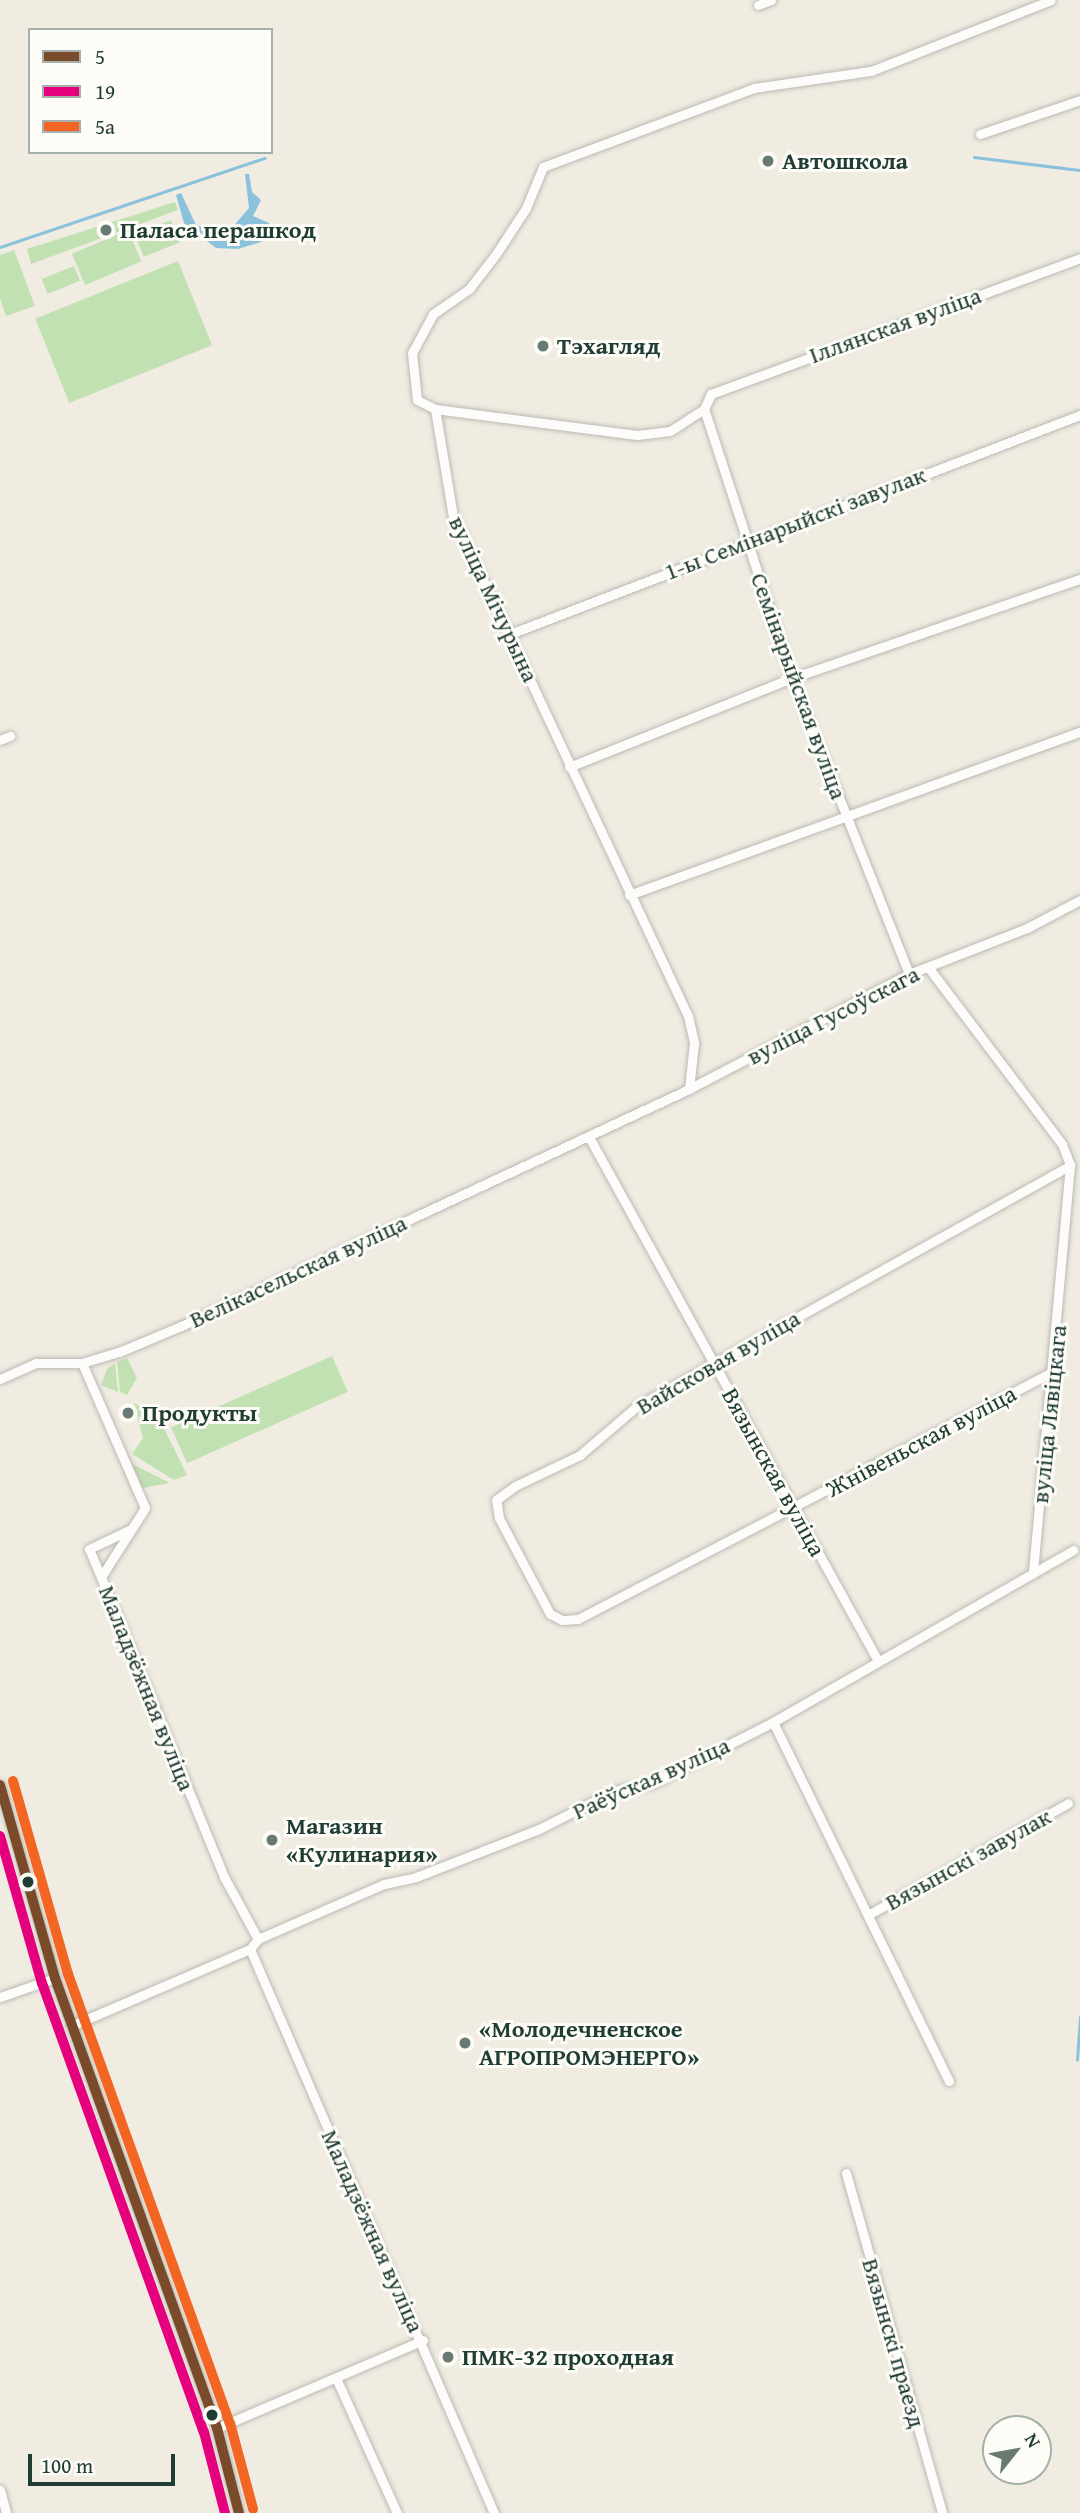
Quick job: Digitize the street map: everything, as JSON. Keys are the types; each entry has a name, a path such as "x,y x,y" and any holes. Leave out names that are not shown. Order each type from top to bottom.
{"street":[{"path":"758,5 771,0"},
{"path":"704,409 670,431 637,435 435,409 416,400 412,353 433,314 469,289 496,254 526,208 543,167 754,88 871,71 1051,0"},
{"path":"980,134 1080,100"},
{"name":"Іллянская вуліца","path":"704,409 711,394 1080,258"},
{"name":"вуліца Мічурына","path":"435,409 453,516 688,1016 694,1044 689,1089"},
{"name":"Семінарыйская вуліца","path":"704,409 792,678 909,974"},
{"name":"1-ы Семінарыйскі завулак","path":"510,634 748,540 1080,415"},
{"path":"569,767 792,678 1080,579"},
{"path":"629,895 1080,732"},
{"path":"0,740 10,736"},
{"name":"вуліца Гусоўскага","path":"589,1137 689,1089 909,974 1027,928 1080,900"},
{"path":"928,967 1062,1144 1070,1165"},
{"name":"Вязынская вуліца","path":"589,1137 878,1661"},
{"name":"Велікасельская вуліца","path":"0,1379 36,1363 82,1363 119,1352 181,1326 589,1137"},
{"name":"Вайсковая вуліца","path":"562,1620 550,1614 535,1593 499,1518 496,1500 515,1486 580,1455 636,1408 714,1361 1070,1165"},
{"name":"вуліца Лявіцкага","path":"1033,1573 1054,1371 1070,1165"},
{"name":"Маладзёжная вуліца","path":"82,1363 145,1508 101,1577 224,1877 258,1938"},
{"name":"Жнівеньская вуліца","path":"562,1620 597,1613 1054,1371"},
{"path":"101,1577 89,1549 131,1530"},
{"name":"Раёўская вуліца","path":"258,1938 384,1884 416,1877 539,1829 612,1792 653,1783 773,1721 1073,1550"},
{"path":"773,1721 949,2081"},
{"path":"0,1785 55,1978 217,2428 239,2513"},
{"name":"Вязынскі завулак","path":"867,1915 1068,1803"},
{"path":"71,2026 250,1950 258,1938"},
{"name":"Маладзёжная вуліца","path":"250,1950 361,2211 423,2340 494,2513"},
{"path":"0,1997 55,1978"},
{"name":"Вязынскі праезд","path":"846,2173 942,2513"},
{"path":"217,2428 423,2340"},
{"path":"336,2378 397,2513"},
{"path":"0,2490 6,2513"}],"green space":[{"name":"Паласа перашкод","path":"175,202 178,210 31,264 27,249"},
{"path":"171,220 180,242 144,257 135,235"},
{"path":"128,230 141,261 85,285 72,254"},
{"path":"14,250 35,306 6,316 0,298 0,255"},
{"path":"178,261 212,345 69,403 35,319"},
{"path":"74,266 80,281 48,294 42,279"},
{"path":"332,1356 348,1392 187,1463 171,1428"},
{"path":"127,1358 137,1378 127,1395 120,1392 117,1362"},
{"path":"115,1363 118,1392 101,1385 107,1369"},
{"path":"134,1403 157,1414 187,1475 174,1480 132,1454 143,1438"},
{"path":"132,1464 170,1483 143,1488"}],"water":[{"path":"245,174 249,174 252,192 261,200 253,216 269,223 266,234 261,242 238,249 216,248 184,223 176,195 181,193 196,225 225,236 249,208"}],"waterway":[{"path":"974,157 1080,170"},
{"path":"0,247 264,158"},
{"path":"1077,2060 1080,2017"}],"transit line":[{"name":"5а","path":"13,1781 68,1974 230,2423 253,2509"},
{"name":"5","path":"0,1785 55,1978 217,2428 239,2513"},
{"name":"19","path":"0,1836 42,1983 204,2432 225,2513"}],"place":[{"name":"Автошкола","path":"768,161"},
{"name":"Паласа перашкод","path":"106,230"},
{"name":"Тэхагляд","path":"543,346"},
{"name":"Продукты","path":"128,1413"},
{"name":"Магазин «Кулинария»","path":"272,1840"},
{"name":"«Молодечненское АГРОПРОМЭНЕРГО»","path":"465,2043"},
{"name":"ПМК-32 проходная","path":"448,2357"}]}
